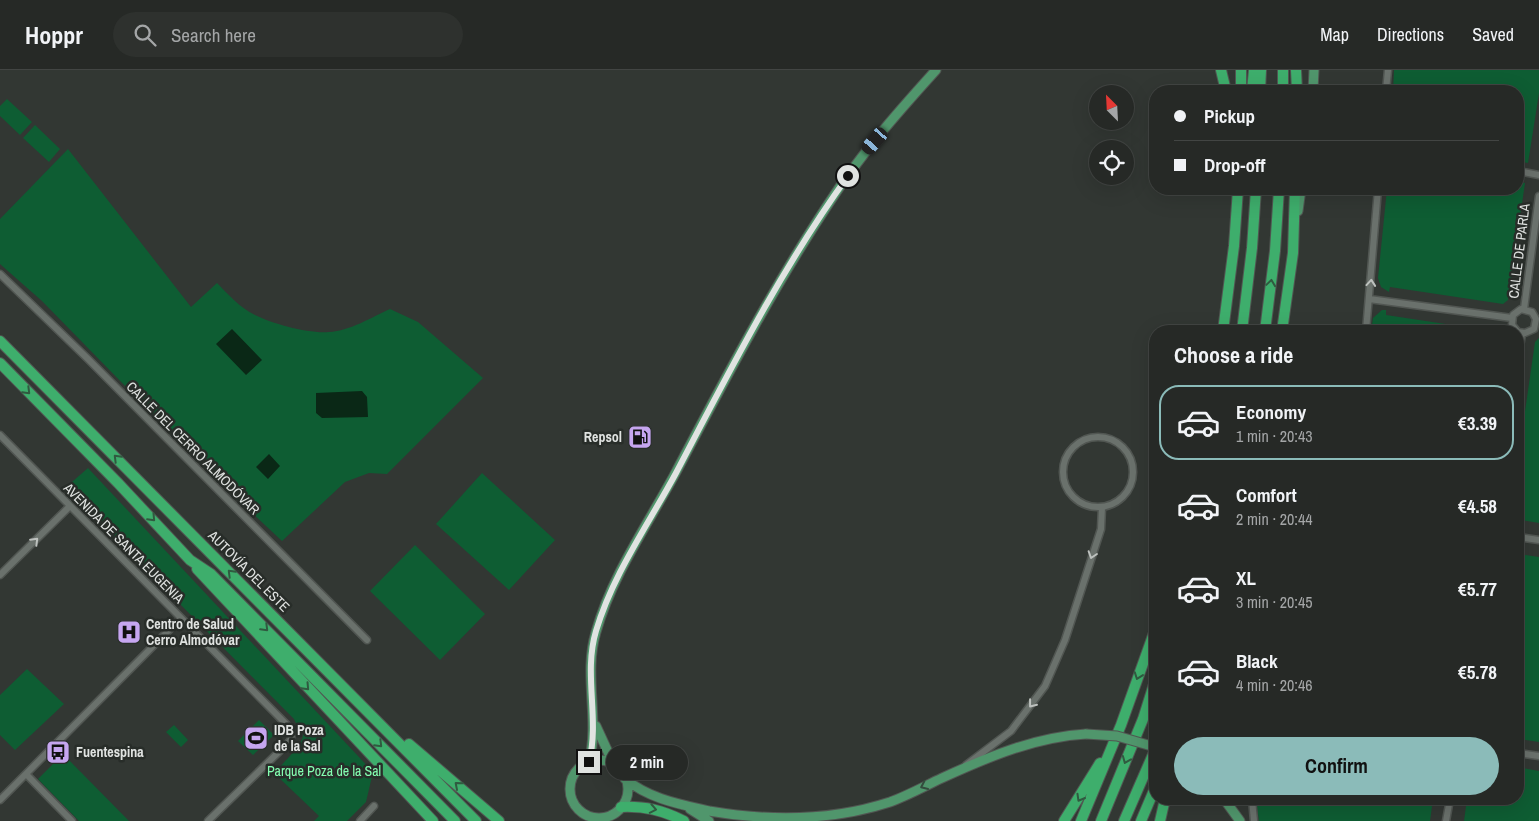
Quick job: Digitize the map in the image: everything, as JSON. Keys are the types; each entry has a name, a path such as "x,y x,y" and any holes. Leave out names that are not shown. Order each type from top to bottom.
{"highway":[{"path":"1220,70 1224,85"},
{"path":"1241,70 1241,85"},
{"path":"1253,85 1254,70"},
{"path":"1260,70 1260,85"},
{"path":"1283,70 1283,85"},
{"path":"1296,70 1297,85"},
{"path":"1228,302 1233,195"},
{"path":"1224,325 1238,195"},
{"path":"1243,325 1252,248 1256,195"},
{"path":"1266,325 1275,251 1279,195"},
{"path":"1283,325 1292,254 1295,195"},
{"name":"AUTOVÍA DEL ESTE","path":"0,341 476,821"},
{"path":"0,363 118,483 190,560 211,586 433,821"},
{"path":"190,560 211,574 455,821"},
{"path":"1082,821 1121,725 1149,647"},
{"path":"1101,821 1149,700"},
{"path":"1064,821 1072,811 1121,725"},
{"path":"389,732 406,741 499,821"},
{"path":"1124,821 1149,762"},
{"path":"1141,821 1149,802"},
{"path":"1160,821 1164,805"},
{"path":"621,807 639,806 662,810 684,821"}],"main road":[{"path":"589,762 593,741 591,663 595,632 604,608 648,521 794,258 866,151 936,70"},
{"path":"1313,85 1314,70"},
{"path":"1292,254 1300,195"},
{"path":"593,716 599,735 614,764 626,778 644,793 683,805 756,818 814,818 844,814 890,802 958,771 1031,742 1057,735 1117,736 1149,746"},
{"path":"584,821 581,812 572,800 570,786 574,773 589,762 606,761 614,764"},
{"path":"581,812 600,818 607,818 621,807 627,790 626,778"},
{"path":"683,805 709,821"},
{"path":"1228,805 1240,821"}],"street":[{"path":"1387,85 1388,70"},
{"path":"1524,172 1539,174"},
{"path":"1367,325 1378,195"},
{"name":"CALLE DE PARLA","path":"1524,309 1539,196"},
{"name":"CALLE DEL CERRO ALMODÓVAR","path":"0,274 88,359 367,640"},
{"path":"1370,299 1512,318"},
{"path":"1512,325 1512,318 1515,313 1524,309 1535,315 1538,323 1531,331 1524,332"},
{"name":"AVENIDA DE SANTA EUGENIA","path":"0,435 290,728 292,734 290,741 208,821"},
{"path":"1103,436 1114,440 1129,453 1132,462 1132,482 1128,491 1121,499 1102,507 1090,506 1079,502 1070,494 1064,478 1065,460 1070,450 1080,442 1091,437 1103,436"},
{"path":"0,575 70,506"},
{"path":"958,771 1011,731 1045,686 1065,640 1101,529 1102,507"},
{"path":"1524,538 1539,540"},
{"path":"0,800 181,618"},
{"path":"1524,754 1539,756"},
{"path":"26,774 72,821"},
{"path":"1253,805 1254,821"},
{"path":"1446,821 1449,805"},
{"path":"360,821 374,806"}],"green space":[{"path":"1394,70 1539,70 1539,93 1528,163 1524,162 1524,85 1393,85"},
{"path":"7,99 32,122 20,135 0,116 0,106"},
{"path":"35,125 60,149 49,162 23,138"},
{"path":"68,149 191,307 217,283 239,305 255,315 281,325 302,330 337,331 361,323 390,309 418,322 483,378 387,474 369,473 345,482 282,541 215,478 42,301 0,264 0,219"},
{"path":"1386,195 1523,195 1508,300 1503,304 1390,287 1389,292 1381,287 1378,278"},
{"path":"1382,310 1386,310 1386,315 1452,325 1372,325 1373,318"},
{"path":"1539,338 1539,523 1524,520 1524,418 1535,342"},
{"name":"Parque Poza de la Sal","path":"88,468 373,772 366,802 347,821 314,821 319,816 274,773 299,744 303,735 302,730 294,719 65,488"},
{"path":"482,473 555,540 509,590 436,524"},
{"path":"415,545 485,614 440,660 370,591"},
{"path":"1524,555 1539,557 1539,742 1524,740"},
{"path":"27,669 64,704 15,750 0,735 0,695"},
{"name":"IDB Poza de la Sal","path":"259,720 274,735 253,755 238,741"},
{"path":"174,725 188,740 181,747 166,732"},
{"path":"63,754 129,821 79,821 38,779"},
{"path":"1524,768 1539,771 1539,821 1464,821 1466,805 1524,805"},
{"path":"1257,805 1432,805 1430,821 1259,821"}],"shaded area":[{"path":"232,329 262,360 246,375 216,344"},
{"path":"362,391 367,397 368,417 322,418 316,413 316,393"},
{"path":"269,454 280,466 268,479 256,467"}],"place":[{"name":"Repsol","path":"640,437"},
{"name":"Centro de Salud Cerro Almodóvar","path":"129,632"},
{"name":"IDB Poza de la Sal","path":"256,738"},
{"name":"Fuentespina","path":"58,752"}],"route":[{"path":"589,762 593,741 592,648 595,632 604,608 625,564 703,418 794,258 848,176"}]}
